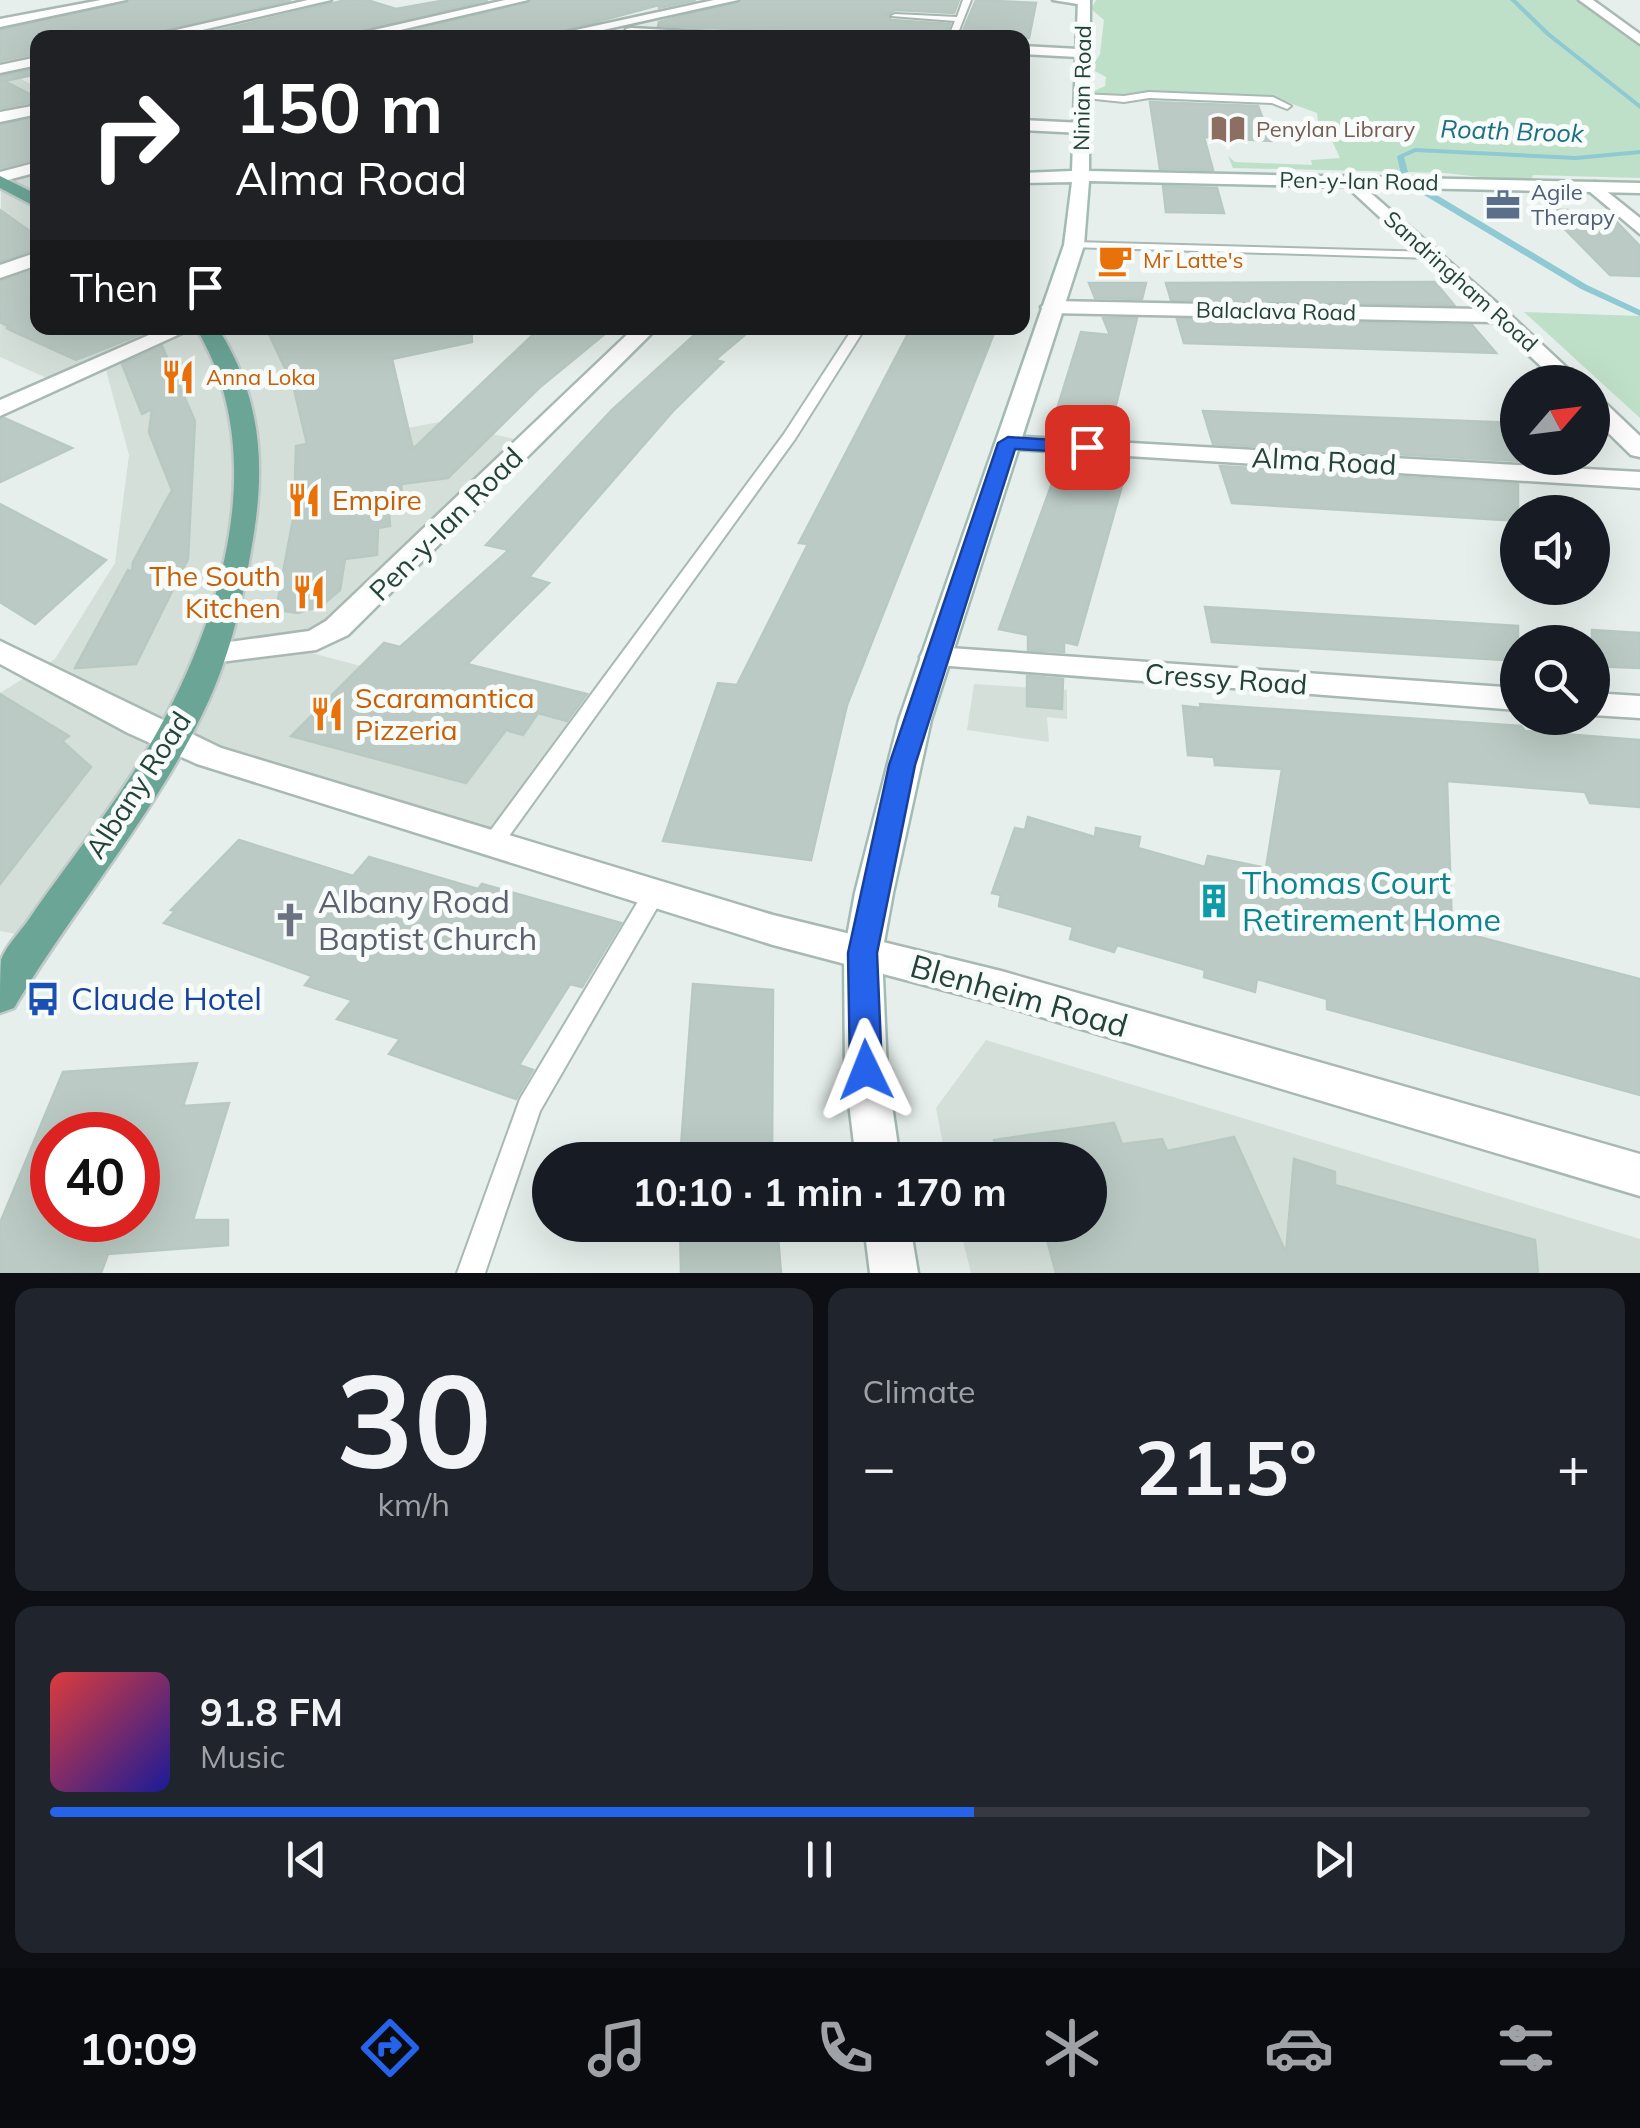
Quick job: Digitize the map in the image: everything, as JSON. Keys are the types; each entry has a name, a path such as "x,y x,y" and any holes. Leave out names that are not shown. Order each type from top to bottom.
{"main road":[{"path":"0,179 30,198"},
{"name":"Albany Road","path":"0,996 171,740 212,653 233,578 248,492 250,438 239,385 212,335"}],"street":[{"path":"0,23 120,0"},
{"path":"377,30 522,0"},
{"path":"584,30 732,0"},
{"path":"1059,0 1084,1"},
{"path":"1585,0 1640,40"},
{"name":"Ninian Road","path":"876,1142 866,1070 862,953 902,765 1074,245 1081,208 1078,53 1084,1"},
{"path":"182,30 304,2 328,5"},
{"path":"362,21 391,30"},
{"path":"1618,24 1640,25"},
{"path":"599,27 617,30"},
{"path":"1030,50 1078,53"},
{"path":"0,69 30,63"},
{"path":"0,117 30,111"},
{"path":"1030,126 1082,128"},
{"path":"0,179 30,170"},
{"name":"Pen-y-lan Road","path":"1030,178 1078,175 1640,188"},
{"name":"Sandringham Road","path":"1350,180 1553,365"},
{"path":"1594,186 1640,228"},
{"path":"0,272 30,261"},
{"name":"Balaclava Road","path":"1051,307 1500,316"},
{"path":"0,409 166,335"},
{"name":"Pen-y-lan Road","path":"212,653 316,640 338,628 639,335"},
{"path":"1610,421 1640,450"},
{"name":"Alma Road","path":"1008,443 1640,480"},
{"name":"Cressy Road","path":"935,657 1500,698"},
{"name":"Blenheim Road","path":"4,658 209,756 654,894 1000,988 1640,1175"},
{"path":"1610,705 1640,707"},
{"path":"889,1242 894,1273"}],"lane":[{"path":"955,30 967,0"},
{"path":"895,16 958,20"},
{"path":"1080,98 1165,95 1273,100 1287,106"},
{"path":"1074,245 1432,254"},
{"path":"492,844 790,436 855,335"},
{"path":"471,1273 530,1107 654,894"}],"shaded area":[{"path":"2,68 30,84 30,335 358,335 407,428 440,422 528,442 337,628 282,645 578,724 492,844 171,741 37,938 0,931 0,693 55,659 115,563 129,455 104,363 58,383 0,357"},
{"path":"974,684 1067,690 1067,719 1047,717 1049,742 967,730"},
{"path":"986,1040 1640,1239 1640,1273 971,1273 963,1242 1107,1242 1107,1142 943,1142 936,1108"}],"green space":[{"path":"1096,0 1578,0 1595,6 1599,16 1612,18 1624,36 1640,40 1640,178 1533,175 1530,183 1446,173 1233,168 1228,156 1235,162 1312,165 1311,160 1340,158 1317,113 1276,98 1111,98 1092,92 1105,86 1106,77 1095,71 1094,64 1100,54 1104,20 1091,9"},
{"path":"1524,312 1640,316 1640,418 1610,391 1610,365 1582,365"}],"building":[{"path":"130,0 291,0 170,30 30,30 30,55 0,61 0,30"},
{"path":"346,0 367,0 396,9 446,0 488,0 368,30 220,30"},
{"path":"532,0 696,0 659,5 566,30 416,30"},
{"path":"742,0 959,0 954,13 895,10 887,15 891,20 950,24 948,30 754,30 658,26 659,22"},
{"path":"976,0 1036,3 1030,33 963,30"},
{"path":"30,70 30,76 4,81 30,94 30,102 0,108 0,76"},
{"path":"1150,102 1258,106 1271,141 1204,137 1213,170 1160,169"},
{"path":"30,119 30,160 0,168 0,125"},
{"path":"1163,186 1217,188 1224,213 1166,212"},
{"path":"1545,209 1607,212 1640,246 1640,276 1610,275"},
{"path":"0,210 30,231 30,252 0,261"},
{"path":"30,272 30,335 139,335 76,360 0,322 0,281"},
{"path":"1435,282 1454,305 1171,300 1166,283"},
{"path":"1089,283 1146,283 1142,299 1095,298"},
{"path":"1103,318 1137,318 1108,438 1069,436 1074,425 1053,422 1081,332 1110,335"},
{"path":"1177,319 1472,325 1496,353 1184,343"},
{"path":"269,335 472,335 472,342 392,359 413,449 533,335 603,335 539,388 448,478 401,484 402,495 388,497 390,526 378,528 377,555 345,559 340,590 321,606 298,613 276,610 294,514 296,446 307,444 293,385"},
{"path":"694,335 745,335 715,360 723,362 674,410 529,577 549,583 467,664 587,694 567,721 538,713 523,735 506,730 466,783 291,736 384,643 400,647 509,550 486,545 612,410"},
{"path":"907,335 993,335 847,705 811,860 663,841 718,683 737,685 808,544 799,543"},
{"path":"162,346 195,421 188,559 136,664 75,668 128,570 132,572 133,562 172,490 149,432 152,409 142,414 122,364"},
{"path":"1203,411 1500,422 1500,460 1213,444"},
{"path":"4,418 72,448 0,482 0,420"},
{"path":"1062,456 1104,458 1099,477 1123,482 1077,645 1064,642 1064,652 1028,650 1028,635 999,629"},
{"path":"1220,466 1518,484 1518,495 1500,495 1500,520 1232,503"},
{"path":"0,504 106,560 35,624 0,602"},
{"path":"1205,607 1502,625 1500,660 1212,642"},
{"path":"1610,631 1640,633 1640,668 1610,667"},
{"path":"1027,676 1063,679 1062,709 1027,706"},
{"path":"0,694 69,736 62,741 91,767 0,884"},
{"name":"Thomas Court Retirement Home","path":"1200,704 1500,725 1500,735 1640,740 1640,807 1590,803 1585,792 1447,781 1452,930 1640,979 1640,1095 1327,1009 1327,999 1257,979 1255,992 1204,977 1205,970 1117,945 1114,952 1070,939 1073,927 999,906 1001,895 992,893 1015,828 1025,830 1028,817 1095,837 1096,828 1140,837 1138,848 1205,867 1208,856 1266,868 1282,769 1215,765 1214,757 1188,755 1183,706 1201,708"},
{"path":"239,840 353,876 369,857 478,889 482,884 621,923 582,987 570,984 519,1065 533,1070 516,1099 389,1054 400,1039 337,1019 352,1000 305,985 312,976 164,923 175,911 171,910"},
{"path":"693,984 773,990 772,1142 681,1142"},
{"path":"197,1063 183,1106 229,1103 193,1220 228,1220 228,1245 108,1254 101,1273 0,1273 0,1223 30,1151 30,1242 160,1242 160,1112 46,1112 63,1072"},
{"path":"1114,1123 1122,1144 1162,1139 1167,1151 1234,1137 1286,1253 1294,1159 1335,1172 1335,1185 1535,1240 1538,1273 1056,1273 1048,1242 1107,1242 1107,1142 994,1140"},
{"path":"680,1242 778,1242 781,1273 681,1273"}],"waterway":[{"name":"Roath Brook","path":"1513,0 1548,34 1640,107"},
{"name":"Roath Brook","path":"1404,172 1400,156 1415,150 1576,158 1640,152"},
{"name":"Roath Brook","path":"1427,193 1584,287 1640,313"}],"place":[{"name":"Penylan Library","path":"1228,129"},
{"name":"Agile Therapy","path":"1503,205"},
{"name":"Mr Latte's","path":"1115,260"},
{"name":"Anna Loka","path":"178,377"},
{"name":"Empire","path":"304,500"},
{"name":"The South Kitchen","path":"309,592"},
{"name":"Scaramantica Pizzeria","path":"327,714"},
{"name":"Thomas Court Retirement Home","path":"1214,901"},
{"name":"Albany Road Baptist Church","path":"290,920"},
{"name":"Claude Hotel","path":"43,999"}],"route":[{"path":"866,1070 862,953 902,765 1008,443 1087,447"}]}
